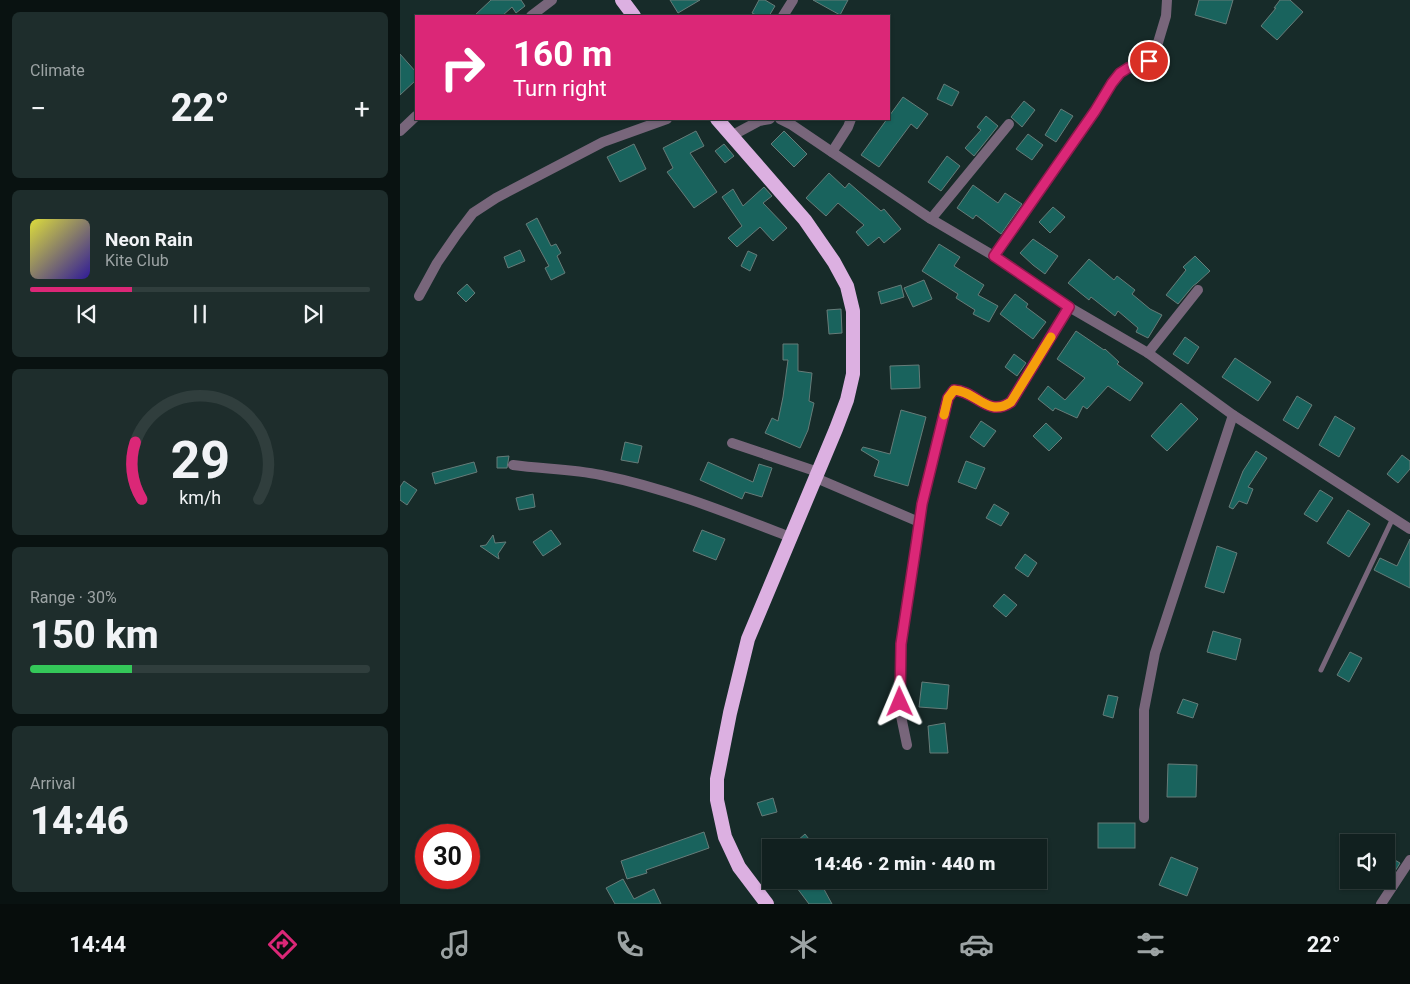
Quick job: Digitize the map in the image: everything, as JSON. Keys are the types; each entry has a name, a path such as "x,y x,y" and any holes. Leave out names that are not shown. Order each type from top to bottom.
{"highway":[{"path":"622,0 633,15"},
{"path":"718,120 805,220 834,262 847,286 853,311 853,374 847,400 748,639 717,778 717,800 725,837 739,867 767,904"}],"street":[{"path":"532,15 552,0"},
{"path":"784,15 793,0"},
{"path":"994,256 1095,111 1112,83 1120,73 1128,68 1149,61 1154,56 1166,16 1166,0"},
{"path":"400,132 415,117"},
{"path":"419,296 437,263 456,234 473,213 496,198 603,142 664,120"},
{"path":"732,135 764,120"},
{"path":"782,120 931,219 994,256 1069,307 1148,353 1233,415 1410,529"},
{"path":"832,152 851,120"},
{"path":"931,219 1009,124"},
{"path":"1148,353 1198,290"},
{"path":"907,745 901,716 901,644 922,504 948,398 954,390 962,390 993,408 1003,408 1011,402 1069,307"},
{"path":"1144,818 1144,710 1154,653 1233,415"},
{"path":"732,443 817,475 920,522"},
{"path":"513,466 599,474 660,489 708,505 790,537"},
{"path":"1380,904 1410,860"}],"lane":[{"path":"1321,670 1394,518"}],"building":[{"path":"491,0 521,0 525,6 516,13 512,7 503,15 475,15"},
{"path":"670,0 700,0 678,13"},
{"path":"759,0 765,0 775,6 770,15 756,15 752,13"},
{"path":"813,0 848,0 840,15"},
{"path":"1199,0 1233,0 1226,24 1195,15"},
{"path":"1280,0 1290,0 1303,12 1277,40 1261,26"},
{"path":"400,54 415,71 415,81 400,95"},
{"path":"944,84 959,92 952,106 937,99"},
{"path":"903,97 928,114 917,129 911,124 879,167 861,155 886,120 890,120 890,115"},
{"path":"1024,101 1035,110 1022,127 1011,117"},
{"path":"1061,109 1073,116 1056,142 1045,135"},
{"path":"986,116 998,126 974,156 965,148 981,130 977,127"},
{"path":"696,131 704,146 690,153 717,192 694,208 667,172 673,168 663,148"},
{"path":"784,131 807,154 794,167 771,144"},
{"path":"1028,134 1043,145 1032,160 1016,149"},
{"path":"634,144 646,169 620,182 607,157"},
{"path":"724,144 734,156 725,163 715,151"},
{"path":"947,156 960,166 941,191 928,182"},
{"path":"829,173 845,188 849,183 881,211 884,209 901,229 884,243 879,237 868,246 856,232 864,225 838,203 826,216 806,198"},
{"path":"973,185 998,203 1005,193 1022,204 1001,234 976,215 973,219 957,208"},
{"path":"764,187 772,196 763,203 787,228 773,241 760,227 737,247 728,238 742,226 722,197 733,189 743,206"},
{"path":"1053,207 1065,217 1050,233 1039,222"},
{"path":"537,218 551,246 556,244 561,253 557,256 565,273 551,280 545,268 549,266 526,224"},
{"path":"1033,239 1058,256 1045,274 1020,253"},
{"path":"939,244 960,257 954,266 984,285 978,295 998,306 989,322 973,314 975,310 956,298 958,294 922,271"},
{"path":"520,250 525,261 508,268 504,257"},
{"path":"748,251 757,255 750,271 741,266"},
{"path":"1195,256 1210,271 1193,286 1178,304 1166,295 1186,270 1183,267"},
{"path":"1089,259 1114,280 1117,276 1135,290 1132,294 1150,309 1162,315 1148,338 1136,332 1138,328 1118,311 1115,316 1091,297 1089,300 1068,283"},
{"path":"924,280 932,299 913,307 904,288"},
{"path":"467,284 475,293 466,302 457,293"},
{"path":"901,285 904,297 881,304 878,292"},
{"path":"1015,294 1028,304 1026,307 1046,322 1033,339 1000,314"},
{"path":"841,309 842,333 829,334 827,310"},
{"path":"1076,331 1105,349 1119,362 1117,364 1143,383 1130,401 1108,386 1087,409 1083,406 1077,418 1055,408 1053,411 1038,399 1048,386 1065,400 1085,378 1057,359"},
{"path":"1185,337 1199,347 1188,364 1173,354"},
{"path":"783,344 798,344 798,371 812,373 809,401 814,403 808,430 800,448 765,433 772,418 778,421 783,397 788,360 783,360"},
{"path":"1014,354 1026,363 1017,376 1005,367"},
{"path":"1235,358 1271,382 1258,401 1222,377"},
{"path":"919,365 920,388 891,389 890,366"},
{"path":"1297,396 1312,405 1298,429 1283,420"},
{"path":"1181,403 1198,419 1167,451 1151,436"},
{"path":"901,410 926,417 908,486 874,476 879,461 861,450 863,447 890,454"},
{"path":"1335,416 1355,428 1339,457 1319,445"},
{"path":"981,421 996,431 984,447 970,437"},
{"path":"1046,423 1062,438 1049,451 1033,436"},
{"path":"625,442 642,446 638,463 621,460"},
{"path":"1256,451 1267,458 1248,487 1253,489 1247,504 1239,501 1233,509 1229,507 1243,471"},
{"path":"1402,455 1410,461 1410,469 1398,483 1387,474"},
{"path":"509,456 507,468 497,468 497,457"},
{"path":"966,461 985,468 976,489 958,482"},
{"path":"474,462 477,472 435,484 432,473"},
{"path":"708,462 753,482 759,464 772,468 762,497 745,492 742,499 700,480"},
{"path":"404,481 417,490 407,505 400,500 400,487"},
{"path":"1320,490 1333,498 1317,522 1304,514"},
{"path":"533,494 535,507 519,510 516,498"},
{"path":"994,504 1009,513 1001,526 986,518"},
{"path":"1348,510 1370,524 1349,557 1327,543"},
{"path":"551,530 561,544 543,556 533,542"},
{"path":"702,530 725,539 716,560 693,551"},
{"path":"493,535 495,543 506,542 498,554 499,559 480,546 486,545"},
{"path":"1410,539 1410,588 1374,570 1380,558 1397,566"},
{"path":"1217,546 1237,553 1224,593 1205,587"},
{"path":"1025,554 1037,563 1028,577 1015,568"},
{"path":"1004,594 1017,605 1006,617 993,606"},
{"path":"1213,631 1241,639 1236,660 1207,652"},
{"path":"1350,652 1362,658 1349,682 1337,675"},
{"path":"922,682 949,685 947,709 919,707"},
{"path":"1108,695 1118,697 1113,718 1103,715"},
{"path":"1183,699 1198,704 1193,718 1177,713"},
{"path":"945,723 948,753 930,753 928,726"},
{"path":"1168,764 1197,765 1196,797 1167,797"},
{"path":"773,798 777,812 762,816 757,803"},
{"path":"1098,823 1135,823 1135,848 1098,848"},
{"path":"704,832 709,848 646,870 647,873 627,879 621,861"},
{"path":"805,834 809,839 799,839"},
{"path":"1171,857 1198,868 1187,896 1159,885"},
{"path":"1395,860 1400,863 1395,871"},
{"path":"623,879 634,899 654,889 661,904 615,904 606,888"},
{"path":"798,889 824,889 832,904 809,904"}],"slow traffic":[{"path":"944,415 948,398 954,390 962,390 993,408 1003,408 1011,402 1051,337"}],"route":[{"path":"900,702 901,644 922,504 948,398 954,390 962,390 993,408 1003,408 1011,402 1069,307 994,256 1095,111 1112,83 1120,73 1128,68 1149,61"}]}
